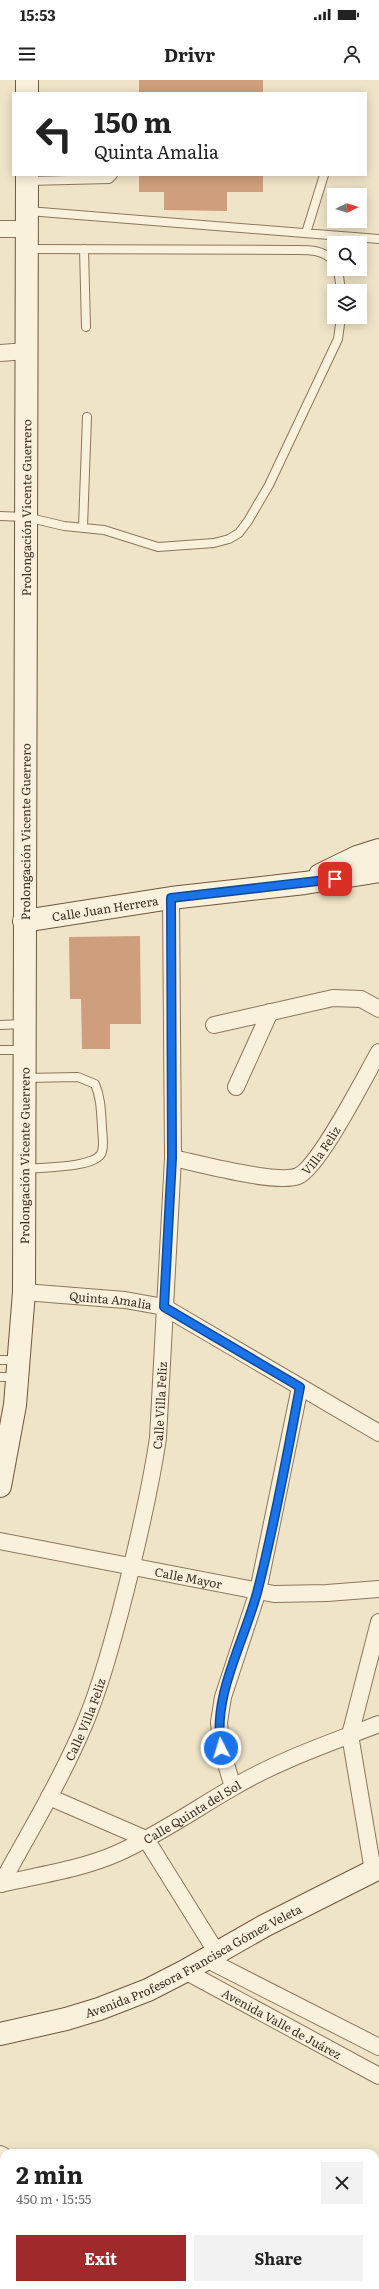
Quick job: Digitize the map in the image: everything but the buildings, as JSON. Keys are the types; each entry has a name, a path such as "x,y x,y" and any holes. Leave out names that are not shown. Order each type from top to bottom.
{"main road":[{"path":"27,80 27,92"},
{"name":"Prolongación Vicente Guerrero","path":"0,1486 10,1369 24,1292 26,1169 24,921 27,178"},
{"name":"Calle Juan Herrera","path":"305,884 342,863 379,850"},
{"name":"Calle Juan Herrera","path":"24,921 171,898 305,884 379,871"},
{"name":"Avenida Profesora Francisca Gómez Veleta","path":"0,2034 66,2019 99,2009 148,1990 185,1971 264,1926 376,1870"}],"street":[{"path":"0,229 27,230"},
{"path":"0,353 27,351"},
{"name":"Calle Villa Feliz","path":"1,1884 49,1796 85,1722 106,1664 132,1566 151,1483 158,1438 172,1158 171,898"},
{"path":"214,1025 333,998 349,997 361,999 379,1009"},
{"path":"236,1087 270,1012"},
{"name":"Villa Feliz","path":"172,1158 250,1174 282,1178 298,1176 315,1162 379,1052"},
{"name":"Quinta Amalia","path":"24,1292 125,1300 164,1307 379,1433"},
{"path":"233,1787 221,1748 219,1722 224,1696 258,1591 300,1387"},
{"name":"Calle Mayor","path":"0,1540 258,1591 289,1595 379,1589"},
{"path":"376,1870 350,1735 379,1622"},
{"name":"Calle Quinta del Sol","path":"1,1884 90,1863 117,1853 146,1839 233,1787 302,1754 379,1724"},
{"path":"49,1796 146,1839 212,1956"},
{"name":"Avenida Valle de Juárez","path":"212,1956 379,2047"},
{"name":"Avenida Valle de Juárez","path":"185,1971 379,2076"}],"lane":[{"path":"27,178 109,179 112,176"},
{"path":"306,233 324,176"},
{"path":"27,230 306,233 379,239"},
{"path":"27,230 84,249 293,250 317,251 327,254"},
{"path":"84,249 86,327"},
{"path":"0,516 26,518 64,526 104,530 158,547 214,543 229,539 239,532 269,485 338,338 340,324"},
{"path":"83,527 87,417"},
{"path":"0,1024 25,1024"},
{"path":"0,1050 25,1050"},
{"path":"25,1078 78,1077 95,1084 101,1107 103,1144 101,1154 95,1160 84,1164 26,1169"}],"route":[{"path":"221,1748 219,1722 224,1696 258,1591 300,1387 164,1307 172,1158 171,898 232,890 305,884 335,879"}]}
